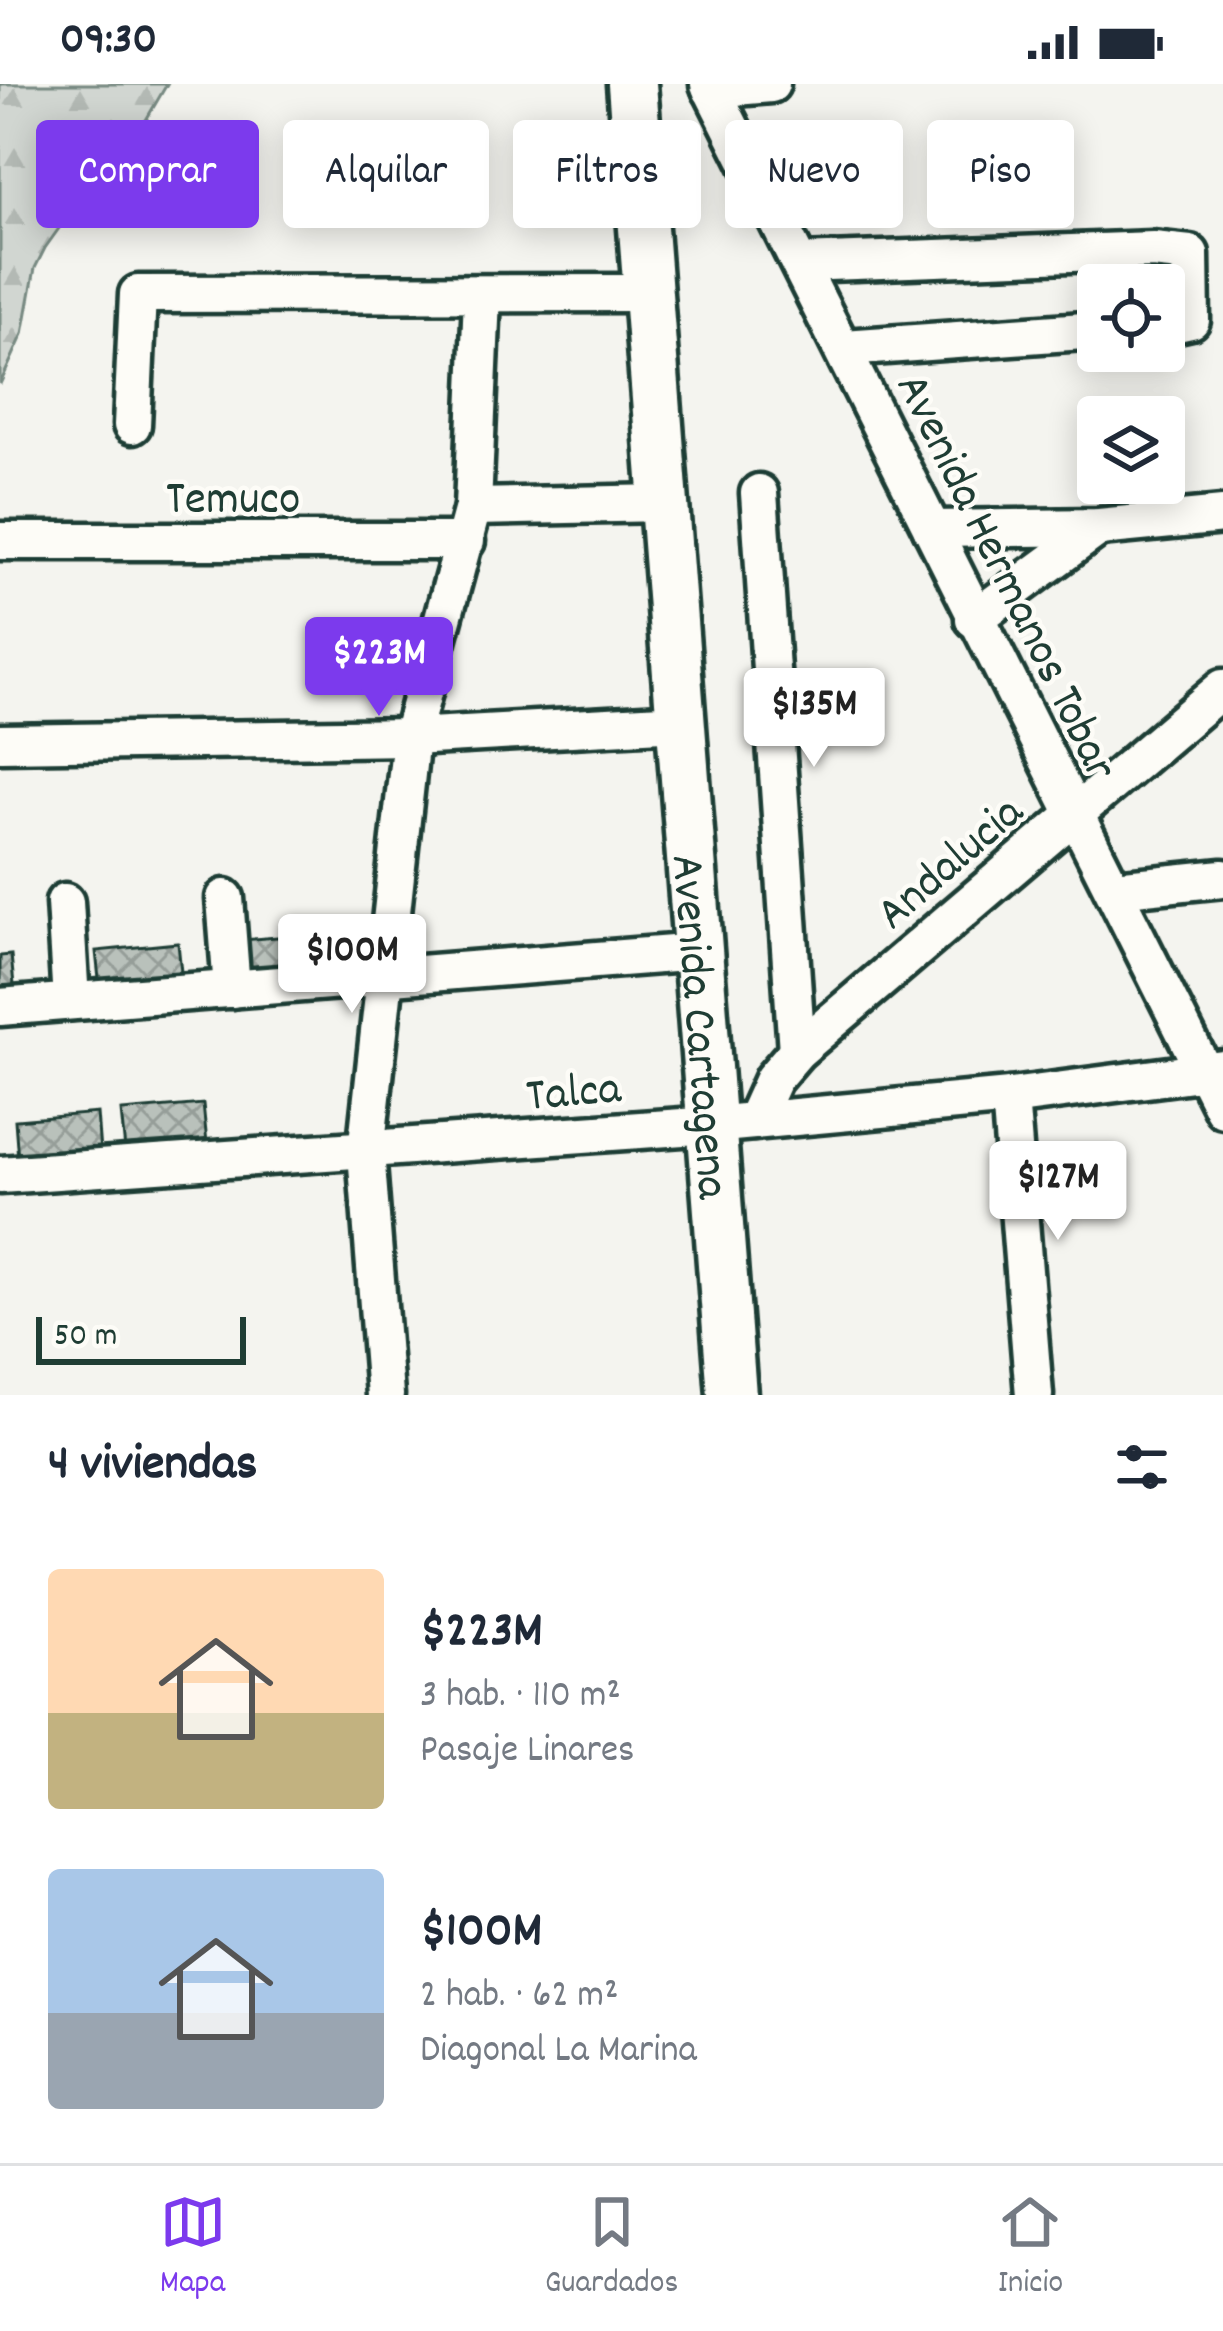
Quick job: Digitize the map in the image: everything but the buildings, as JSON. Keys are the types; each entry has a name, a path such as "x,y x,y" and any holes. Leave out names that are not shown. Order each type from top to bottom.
{"main road":[{"name":"Avenida Cartagena","path":"632,84 698,952 733,1123 732,1395"}],"street":[{"path":"710,86 771,84"},
{"name":"Avenida Hermanos Tobar","path":"710,86 844,348 974,619 1213,1070 1223,1109"},
{"path":"801,263 1153,250 1190,254 1191,320 1185,321"},
{"path":"131,425 138,294 482,297 648,293"},
{"path":"386,1395 365,1152 411,737 470,524 482,297"},
{"path":"844,348 1077,331"},
{"path":"758,493 797,1051"},
{"name":"Temuco","path":"0,541 470,524 663,503"},
{"path":"932,529 1100,526 1223,515"},
{"path":"974,619 1100,526"},
{"name":"Andalucia","path":"733,1123 797,1051 1223,688"},
{"path":"0,742 411,737 680,722"},
{"path":"1115,889 1223,878"},
{"path":"225,898 232,989"},
{"path":"64,902 71,1001"},
{"path":"0,1007 698,952"},
{"name":"Talca","path":"0,1175 733,1123 1010,1097 1213,1070"},
{"path":"1010,1097 1034,1395"}],"green space":[{"path":"0,84 167,84 146,120 36,120 36,228 59,228 35,268 23,334 0,384"}]}
